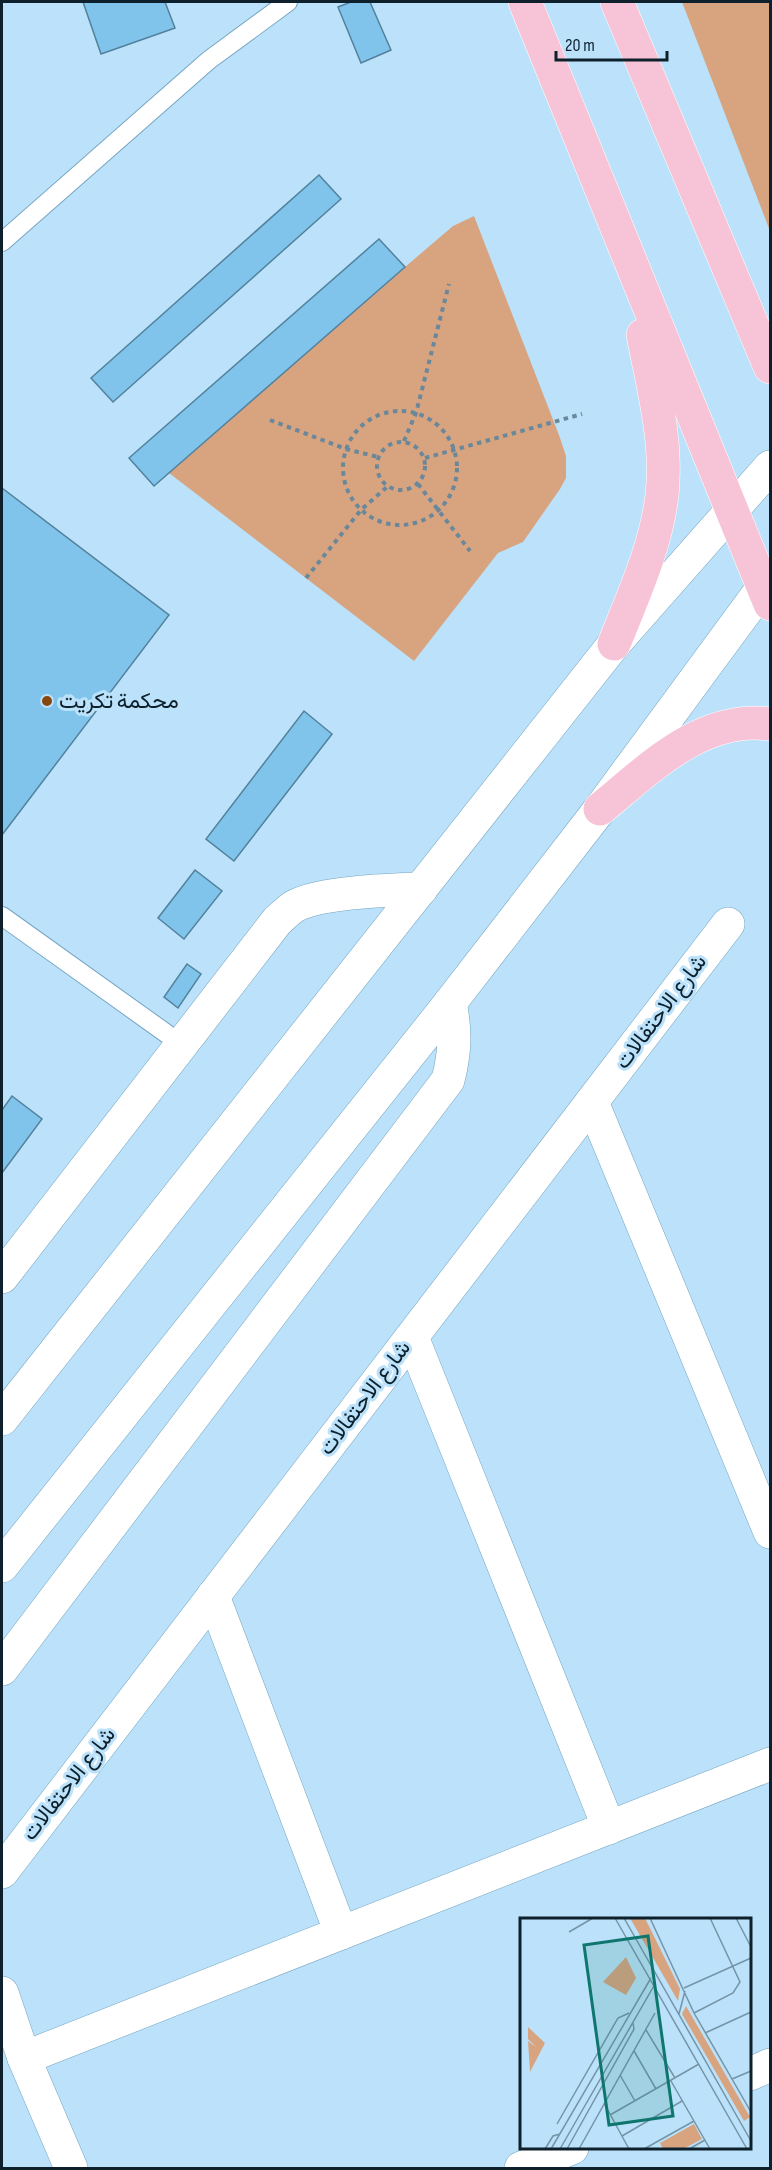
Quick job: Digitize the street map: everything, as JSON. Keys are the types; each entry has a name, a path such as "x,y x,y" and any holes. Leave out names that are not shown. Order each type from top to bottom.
{"main road":[{"path":"525,2 731,512 768,590"},
{"path":"617,2 771,367"},
{"path":"614,644 657,528 662,494 659,415 628,260"},
{"path":"600,809 660,760 708,730 732,724 771,724"}],"street":[{"path":"2,1419 614,644 771,467"},
{"path":"2,1566 450,1003 768,590"},
{"path":"2,1277 277,921 296,905 361,892 422,889"},
{"name":"شارع الاحتفالات","path":"2,1872 728,924"},
{"path":"2,1669 448,1080 455,1054 454,1022 450,1003"},
{"path":"592,1102 771,1532"},
{"path":"412,1337 609,1828"},
{"path":"213,1596 340,1933"},
{"path":"24,2058 771,1764"},
{"path":"2,1993 24,2058 71,2169"},
{"path":"751,2074 771,2066"},
{"path":"521,2169 570,2149"}],"lane":[{"path":"2,242 209,60 288,2"},
{"path":"2,916 181,1044"}],"path":[{"path":"404,441 416,413 449,284"},
{"path":"388,412 416,413 442,428 458,461 458,480 451,497 439,512 423,522 404,526 386,524 369,517 361,510 345,487 343,468 346,449 355,432 370,419 388,412"},
{"path":"425,458 582,414"},
{"path":"270,420 346,449 378,457"},
{"path":"404,441 418,447 425,458 426,470 418,484 403,490 388,486 378,473 378,457 388,445 404,441"},
{"path":"418,484 470,551"},
{"path":"306,578 361,510 388,486"}],"shaded area":[{"path":"682,2 770,2 770,231"},
{"path":"474,216 559,435 566,456 566,478 523,542 498,553 414,661 169,473 453,226"}],"building":[{"path":"83,2 165,2 175,28 101,54"},
{"path":"351,2 370,2 391,50 361,63 338,7"},
{"path":"319,175 341,199 113,402 91,378"},
{"path":"379,239 405,267 154,486 129,458"},
{"path":"2,488 169,615 2,835"},
{"path":"304,711 332,734 234,861 206,839"},
{"path":"195,870 222,891 184,939 158,918"},
{"path":"187,964 201,974 178,1008 164,997"},
{"path":"12,1096 42,1119 2,1173 2,1110"}],"place":[{"name":"محكمة تكريت","path":"47,701"}]}
